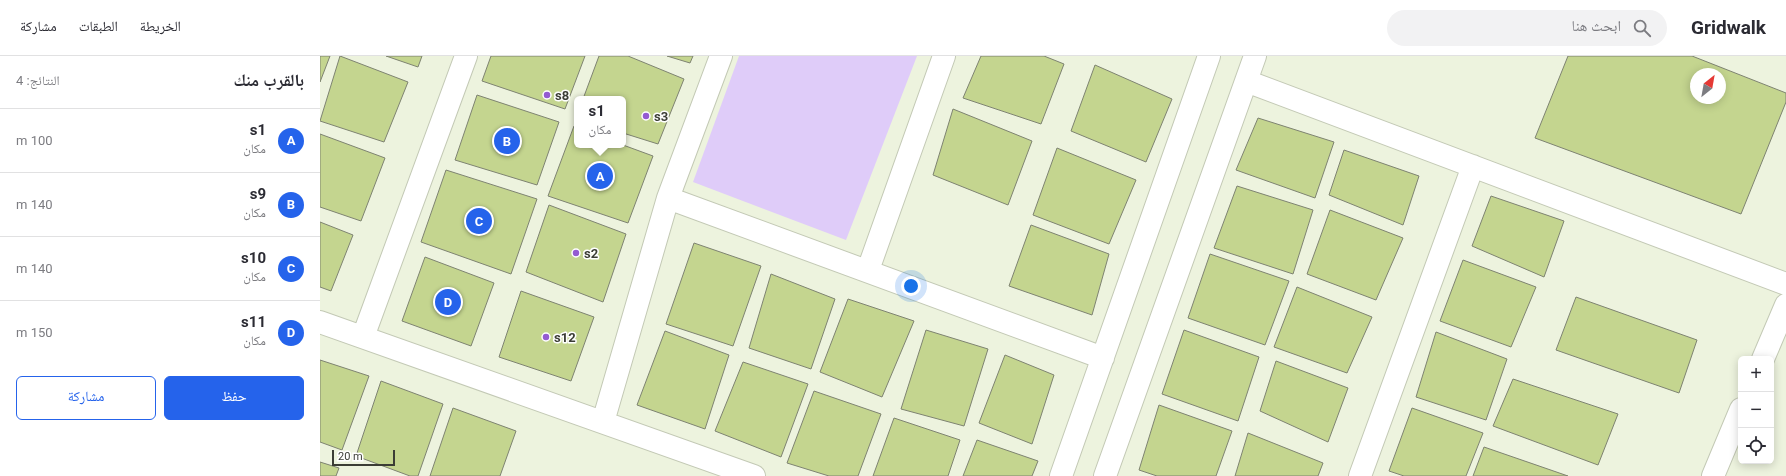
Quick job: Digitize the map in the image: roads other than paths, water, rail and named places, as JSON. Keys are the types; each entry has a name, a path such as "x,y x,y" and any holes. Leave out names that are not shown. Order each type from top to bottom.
{"street":[{"path":"363,337 466,56"},
{"path":"603,422 668,198 721,56"},
{"path":"868,270 944,56"},
{"path":"1061,476 1209,56"},
{"path":"1105,476 1255,56"},
{"path":"1246,82 1786,284"},
{"path":"1360,476 1473,166"},
{"path":"668,198 868,270 1102,358"},
{"path":"1764,356 1786,305"},
{"path":"320,322 754,476"},
{"path":"1713,476 1738,416"}],"place":[{"name":"s8","path":"547,95"},
{"name":"s3","path":"646,116"},
{"name":"s9","path":"507,141"},
{"name":"s1","path":"600,176"},
{"name":"s10","path":"479,221"},
{"name":"s2","path":"576,253"},
{"name":"s11","path":"448,302"},
{"name":"s12","path":"546,337"}]}
